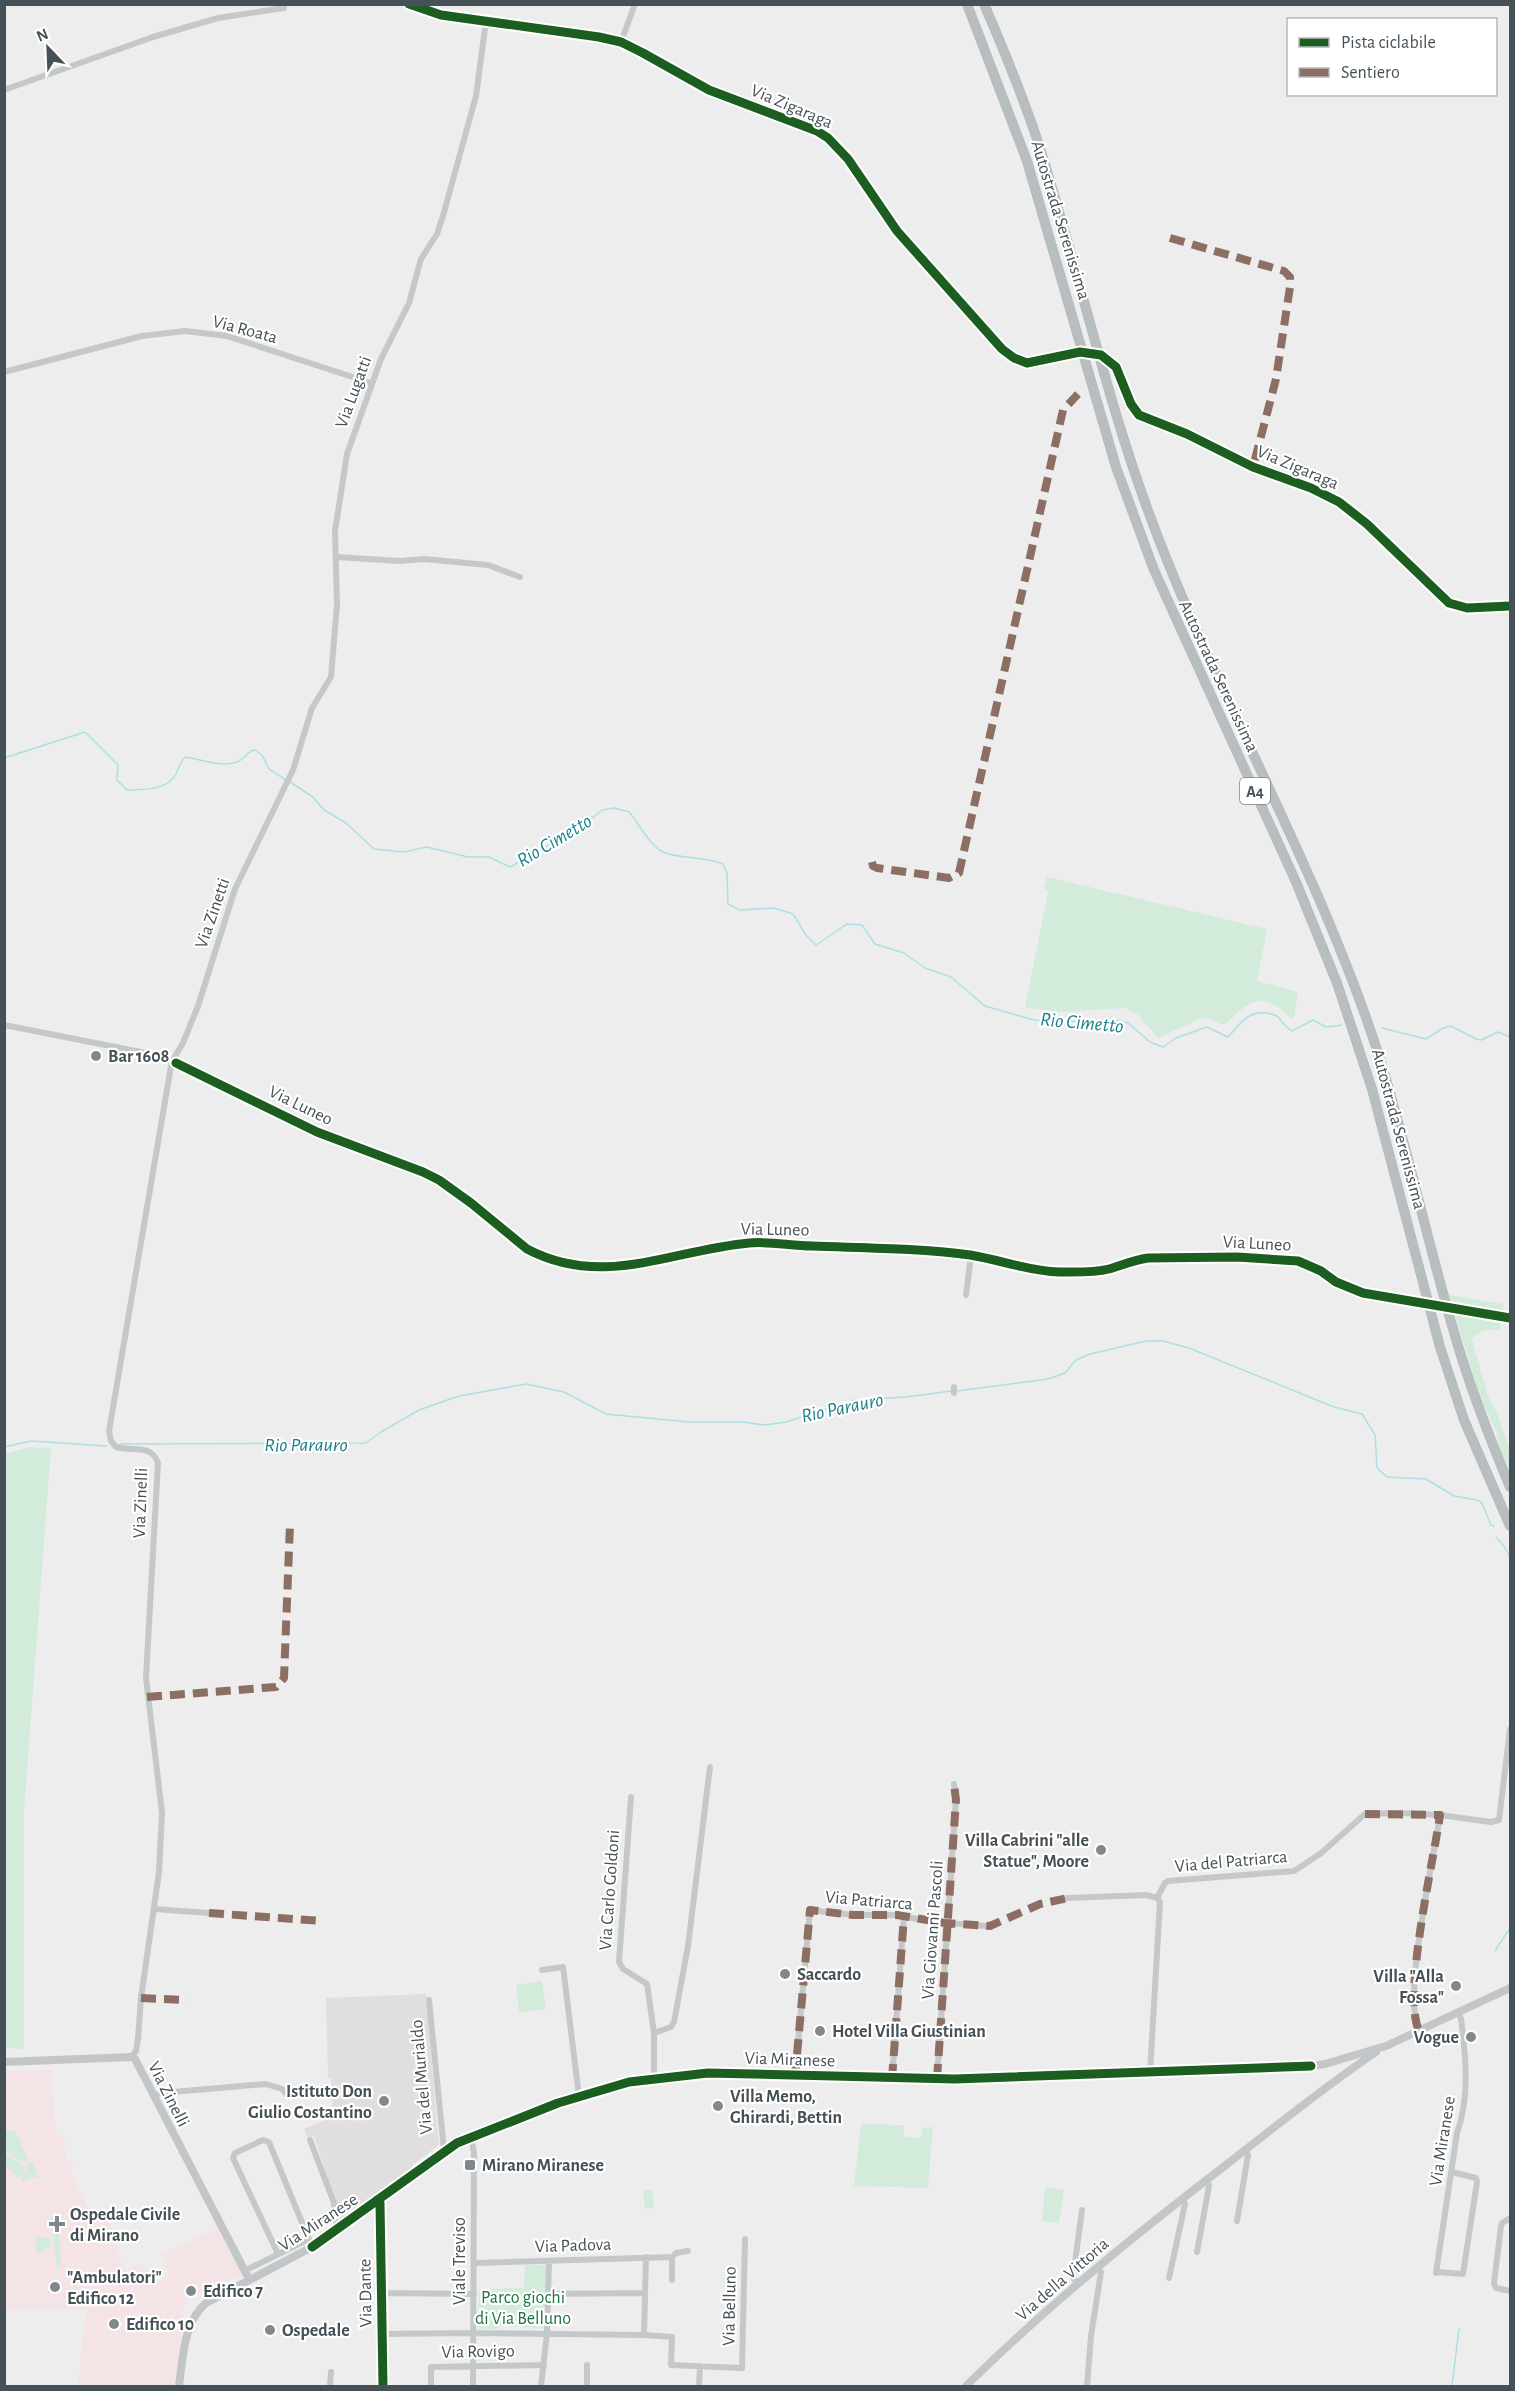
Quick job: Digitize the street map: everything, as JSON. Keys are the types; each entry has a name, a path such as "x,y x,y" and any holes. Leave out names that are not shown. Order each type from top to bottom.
{"highway":[{"name":"Autostrada Serenissima","path":"967,4 1027,161 1094,394 1135,519 1178,626 1296,882 1337,983 1372,1089 1440,1347 1468,1430 1510,1526"},
{"name":"Autostrada Serenissima","path":"984,4 1039,145 1108,387 1154,526 1219,679 1308,869 1357,992 1395,1112 1456,1341 1481,1416 1510,1487"}],"main road":[{"name":"Via Miranese","path":"1311,2067 1389,2044 1510,1988"},
{"name":"Via Miranese","path":"1340,2076 1389,2044"},
{"path":"4,2062 131,2057"},
{"name":"Via Zinelli","path":"131,2057 135,2059 249,2279"},
{"path":"1334,2065 1340,2069 1340,2076"},
{"name":"Via Miranese","path":"179,2386 186,2341 196,2313 206,2303 339,2229 444,2150 471,2136 579,2096 616,2085 654,2078 708,2073 937,2079 1355,2065"},
{"name":"Via della Vittoria","path":"966,2386 1098,2266 1340,2076"}],"street":[{"path":"4,90 153,37 218,18 284,8 284,4"},
{"name":"Via Zigaraga","path":"410,4 441,15 621,42 709,90 817,131 828,138 848,159 912,249 1002,349 1022,362 1038,362 1075,353"},
{"path":"621,42 635,4"},
{"name":"Via Lugatti","path":"288,780 312,708 327,687 332,673 337,605 335,531 347,454 371,383 389,340 409,303 423,254 437,234 443,216 476,96 486,21"},
{"name":"Via Roata","path":"4,372 142,336 185,332 226,336 371,383"},
{"name":"Via Zigaraga","path":"1112,362 1139,416 1187,434 1253,467 1320,492 1339,502 1367,524 1449,603 1467,608 1510,606"},
{"path":"336,557 488,565 520,578"},
{"name":"Via Zinetti","path":"172,1062 183,1043 198,1006 235,890 288,780"},
{"name":"Via Luneo","path":"4,1025 146,1053 172,1062 316,1132 440,1180 527,1249 549,1258 583,1265 626,1267 724,1246 759,1242 907,1249 971,1256 1026,1269 1060,1272 1107,1269 1128,1261 1148,1258 1282,1258 1311,1265 1351,1289 1414,1302"},
{"name":"Via Zinelli","path":"131,2057 136,2051 154,1909 162,1813 146,1678 158,1463 153,1452 146,1449 116,1447 111,1441 109,1431 172,1062"},
{"path":"966,1295 971,1256"},
{"path":"1461,1310 1510,1318"},
{"name":"Via del Patriarca","path":"1157,1898 1168,1881 1294,1871 1320,1854 1365,1814 1400,1813 1440,1815 1491,1822 1499,1820 1510,1729"},
{"path":"654,2033 671,2027 674,2023 688,1947 710,1767"},
{"name":"Via Giovanni Pascoli","path":"937,2079 949,1923 956,1800 954,1784"},
{"name":"Via Carlo Goldoni","path":"631,1797 619,1962 626,1972 647,1984 654,2033 654,2078"},
{"path":"1419,2031 1415,2015 1416,1975 1440,1815"},
{"path":"1068,1898 1146,1895 1157,1898 1161,1908 1150,2073"},
{"path":"154,1909 209,1913"},
{"name":"Via Patriarca","path":"795,2077 810,1910 853,1915 904,1916 984,1926"},
{"path":"892,2079 904,1916"},
{"path":"543,1970 563,1967 579,2096"},
{"name":"Via del Murialdo","path":"429,2000 444,2150"},
{"name":"Via Miranese","path":"1452,2172 1476,2178 1477,2182 1463,2274 1436,2273 1456,2133 1463,2116 1466,2074 1459,2012"},
{"path":"153,2096 161,2093 266,2084 282,2089 286,2094"},
{"name":"Viale Treviso","path":"471,2136 474,2153 475,2263 473,2386"},
{"path":"310,2139 334,2203 335,2220 339,2229"},
{"path":"278,2254 233,2155 263,2140 269,2142 311,2243"},
{"path":"1237,2221 1248,2155 1245,2150"},
{"path":"1197,2253 1209,2186 1207,2179"},
{"path":"1169,2278 1185,2204 1182,2199"},
{"name":"Via Dante","path":"377,2200 380,2203 383,2386"},
{"path":"1078,2284 1073,2277 1082,2211"},
{"path":"1510,2218 1501,2226 1494,2283 1496,2288 1510,2291"},
{"name":"Via Belluno","path":"383,2334 547,2333 672,2337 671,2365 742,2368 745,2239"},
{"name":"Via Miranese","path":"244,2271 278,2254 311,2243"},
{"name":"Via Padova","path":"475,2263 672,2257 676,2253 688,2251"},
{"path":"644,2335 646,2257"},
{"path":"672,2257 672,2280"},
{"path":"541,2386 547,2333 549,2261"},
{"path":"1086,2386 1101,2272 1098,2266"},
{"path":"382,2293 474,2294"},
{"path":"549,2294 645,2293"},
{"name":"Via Rovigo","path":"431,2386 431,2367 544,2365"},
{"path":"587,2365 587,2386"},
{"path":"699,2386 700,2366"},
{"path":"330,2386 331,2372"}],"shaded area":[{"name":"Istituto Don Giulio Costantino","path":"426,1994 439,2145 339,2222 335,2201 314,2136 307,2138 304,2129 333,2116 331,2079 328,2078 326,1998"},
{"name":"Ospedale Civile di Mirano","path":"51,2070 56,2136 64,2135 66,2160 71,2158 74,2165 69,2168 93,2219 109,2219 113,2244 126,2271 141,2263 158,2283 169,2273 161,2254 218,2228 242,2275 187,2299 188,2302 183,2305 174,2386 78,2386 86,2309 5,2309 4,2071"}],"green space":[{"path":"1047,877 1267,929 1257,981 1298,992 1294,1017 1291,1019 1278,1007 1268,1002 1254,1002 1225,1024 1202,1018 1158,1038 1138,1015 1126,1008 1059,1012 1025,1008 1048,892 1044,888"},
{"path":"1449,1295 1504,1304 1500,1330 1480,1332 1472,1340 1488,1396 1497,1413 1510,1451 1510,1474 1499,1446 1497,1433 1477,1387"},
{"path":"29,1447 51,1448 24,1811 24,2049 4,2048 4,1454"},
{"path":"542,1981 546,2009 519,2013 516,1985"},
{"path":"861,2124 904,2125 904,2137 921,2138 923,2128 933,2127 928,2188 854,2186"},
{"path":"15,2130 28,2160 26,2162 16,2159 5,2150 5,2131"},
{"path":"5,2154 24,2165 24,2172 19,2178 5,2166"},
{"path":"32,2162 38,2177 23,2182 21,2180 28,2164"},
{"path":"1045,2188 1064,2189 1059,2223 1042,2221"},
{"path":"652,2189 654,2208 645,2209 643,2190"},
{"path":"51,2217 58,2222 61,2266 57,2267"},
{"path":"49,2237 52,2245 37,2255 36,2238"},
{"name":"Parco giochi di Via Belluno","path":"525,2265 546,2265 543,2328 498,2326 498,2329 478,2329 479,2289 524,2288"}],"waterway":[{"name":"Rio Cimetto","path":"4,758 85,732 118,765 117,780 127,790 154,788 167,784 172,780 185,757 226,764 239,761 255,750 262,755 269,769 286,780"},
{"name":"Rio Cimetto","path":"290,782 313,797 324,810 346,823 374,849 404,852 427,847 468,857 489,857 510,867 582,827 602,810 614,808 629,812 649,839 663,852 723,864 727,873 728,904 740,910 774,908 793,914 806,935 816,945 847,924 862,925 875,944 904,953 925,968 951,977 985,1006 1034,1020 1057,1022 1114,1020 1128,1023 1150,1042 1163,1047 1176,1038 1207,1027 1228,1037 1245,1019 1260,1013 1276,1016 1292,1031 1313,1020 1326,1027 1342,1025"},
{"path":"1382,1028 1426,1039 1443,1028 1451,1026 1481,1040 1498,1032 1510,1037"},
{"name":"Rio Parauro","path":"956,1391 1048,1379 1065,1373 1076,1360 1090,1354 1146,1341 1163,1341 1189,1348 1334,1407 1362,1414 1375,1435 1377,1468 1387,1477 1426,1479 1454,1496 1477,1500 1482,1503 1491,1525 1494,1526"},
{"name":"Rio Parauro","path":"120,1444 366,1443 419,1410 459,1396 526,1384 564,1392 606,1414 689,1422 742,1422 765,1425 786,1422 854,1400 952,1391"},
{"name":"Rio Parauro","path":"4,1447 31,1441 107,1446"},
{"path":"1496,1537 1510,1557"},
{"path":"1495,1951 1510,1928"},
{"path":"1452,2386 1459,2329"}],"tunnel":[{"path":"1081,352 1094,352 1112,362"},
{"path":"1414,1302 1461,1310"}],"marked path":[{"path":"1170,238 1284,271 1290,277 1276,379 1253,467"},
{"path":"872,862 877,868 949,878 959,873 1063,410 1078,394"},
{"path":"147,1697 276,1687 284,1678 290,1524"},
{"path":"937,2079 956,1800 954,1784"},
{"path":"1365,1814 1440,1815 1421,1926 1414,1988 1415,2013 1419,2031"},
{"path":"795,2077 810,1910 853,1915 897,1915 945,1923 990,1926 1040,1904 1068,1898"},
{"path":"209,1913 322,1921"},
{"path":"892,2079 904,1916"},
{"path":"141,1998 187,2000"}],"cycle path":[{"path":"409,4 441,15 621,42 709,90 817,131 828,138 848,159 897,231 1002,349 1014,358 1027,363 1080,352 1101,355 1116,367 1131,404 1139,415 1187,434 1253,467 1311,488 1339,502 1367,524 1449,603 1467,608 1510,606"},
{"path":"176,1063 317,1132 439,1180 527,1249 555,1261 583,1266 610,1267 638,1264 749,1243 950,1253 981,1257 1036,1270 1059,1272 1103,1270 1148,1258 1237,1257 1298,1261 1321,1271 1336,1282 1363,1293 1510,1318"},
{"path":"312,2247 457,2143 558,2103 629,2082 708,2073 955,2079 1311,2066"},
{"path":"377,2200 380,2203 383,2386"}],"place":[{"name":"Bar 1608","path":"96,1056"},
{"name":"Villa Cabrini \"alle Statue\", Moore","path":"1101,1850"},
{"name":"Saccardo","path":"785,1974"},
{"name":"Villa \"Alla Fossa\"","path":"1456,1986"},
{"name":"Hotel Villa Giustinian","path":"820,2031"},
{"name":"Vogue","path":"1471,2037"},
{"name":"Istituto Don Giulio Costantino","path":"384,2101"},
{"name":"Villa Memo, Ghirardi, Bettin","path":"718,2106"},
{"name":"Mirano Miranese","path":"470,2165"},
{"name":"Ospedale Civile di Mirano","path":"57,2224"},
{"name":"\"Ambulatori\" Edifico 12","path":"55,2287"},
{"name":"Edifico 7","path":"191,2291"},
{"name":"Edifico 10","path":"114,2324"},
{"name":"Ospedale","path":"270,2330"}]}
